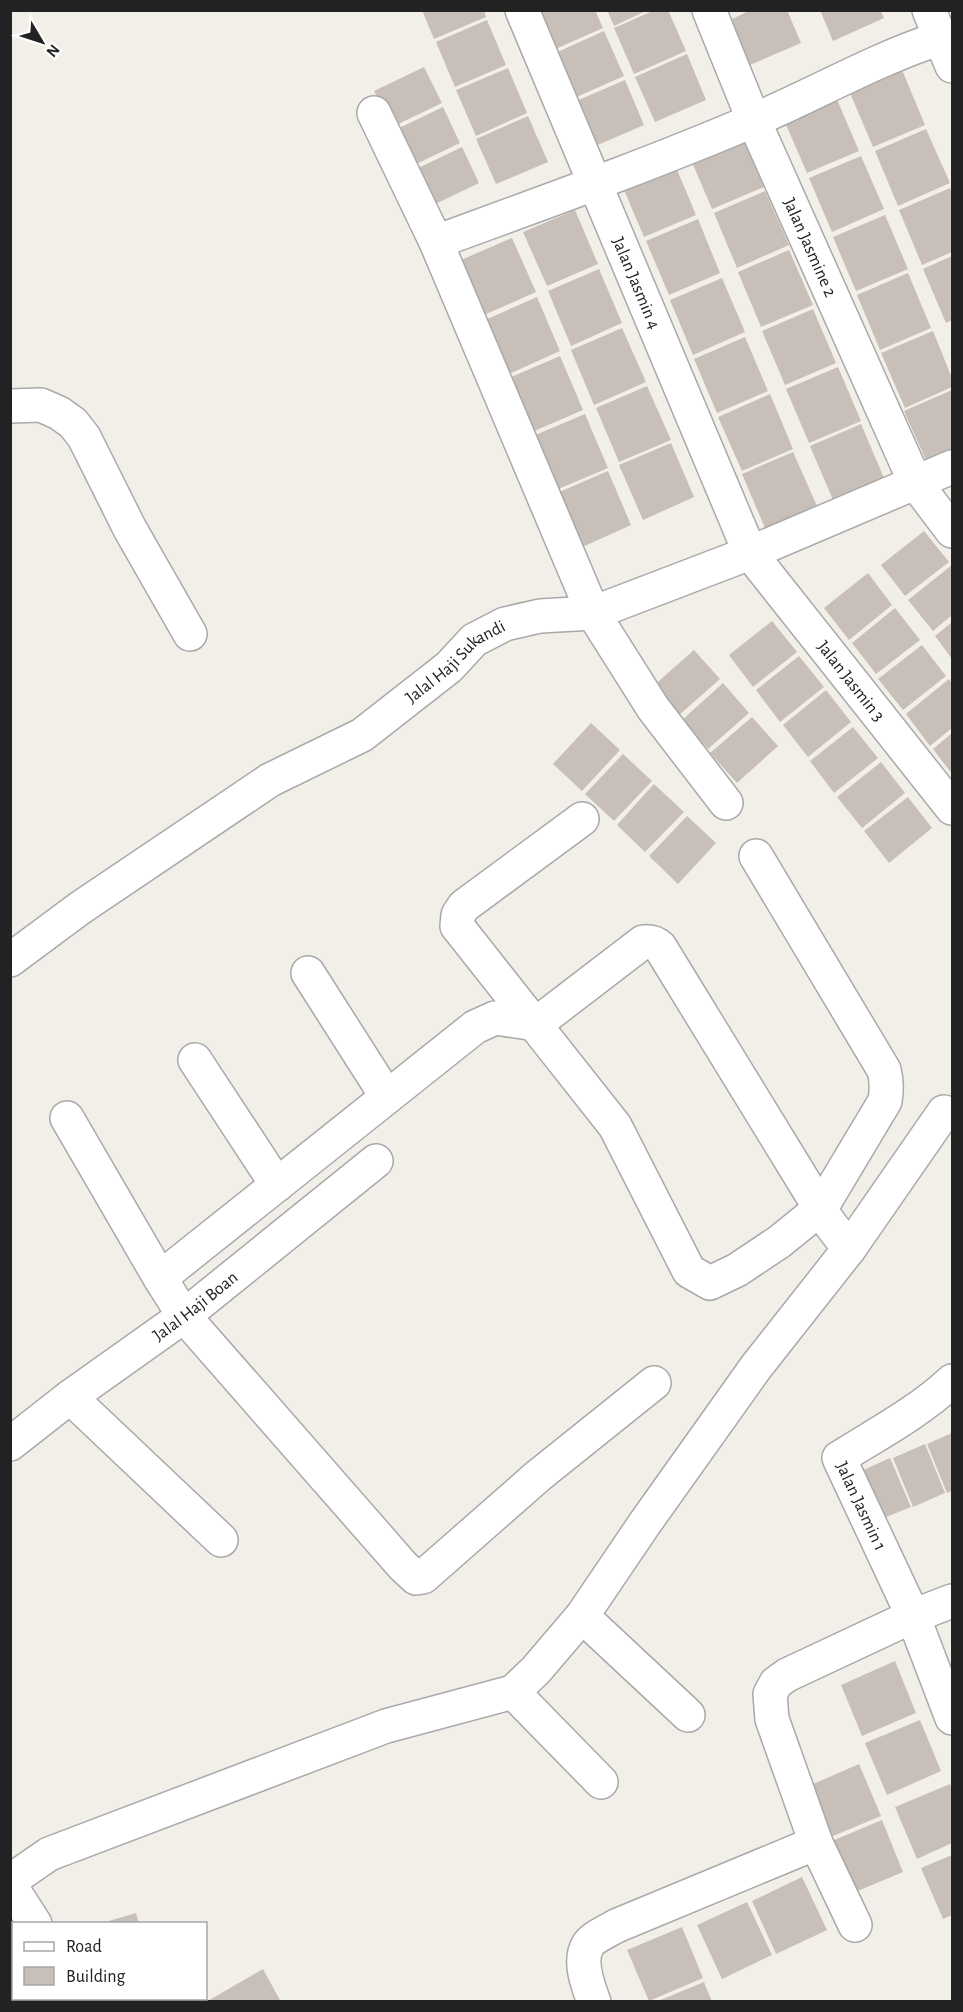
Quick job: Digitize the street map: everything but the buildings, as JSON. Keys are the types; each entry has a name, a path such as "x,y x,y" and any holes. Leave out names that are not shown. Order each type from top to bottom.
{"street":[{"name":"Jalan Jasmin 4","path":"522,10 750,553"},
{"name":"Jalan Jasmine 2","path":"709,10 754,121 915,482"},
{"path":"436,242 596,184 754,121 909,48 941,38"},
{"path":"374,112 436,242 593,613 653,708 726,802"},
{"path":"26,406 59,413 84,437 130,530 190,634"},
{"name":"Jalal Haji Sukandi","path":"10,960 80,908 270,780 362,735 449,667 474,640 505,624 540,616 593,613 750,553 952,467"},
{"path":"915,482 952,531"},
{"name":"Jalan Jasmin 3","path":"750,553 952,808"},
{"path":"582,819 464,906 458,915 457,926 615,1126 689,1271 710,1283 779,1242 835,1229 944,1112"},
{"path":"34,1922 10,1883 49,1854 387,1726 513,1692 536,1670 582,1616 756,1366 835,1229 885,1101 887,1082 884,1070 756,856"},
{"path":"160,1278 475,1027 495,1018 536,1024 643,942 656,943 835,1229"},
{"path":"308,973 387,1097"},
{"path":"195,1060 277,1185"},
{"path":"67,1118 184,1316 402,1566 416,1578 423,1577 537,1476 654,1383"},
{"name":"Jalal Haji Boan","path":"10,1444 70,1397 184,1316 376,1161"},
{"name":"Jalan Jasmin 1","path":"913,1616 839,1458 899,1420 952,1381"},
{"path":"70,1397 221,1540"},
{"path":"855,1925 816,1843 772,1719 770,1694 776,1683 787,1675 913,1616 952,1601"},
{"path":"582,1616 688,1715"},
{"path":"913,1616 952,1718"},
{"path":"513,1692 601,1782"},
{"path":"594,2001 583,1963 588,1945 602,1935 616,1926 816,1843"}],"shaded area":[{"path":"10,1885 34,1922 12,1922 12,2000 86,2001 11,2001"}]}
